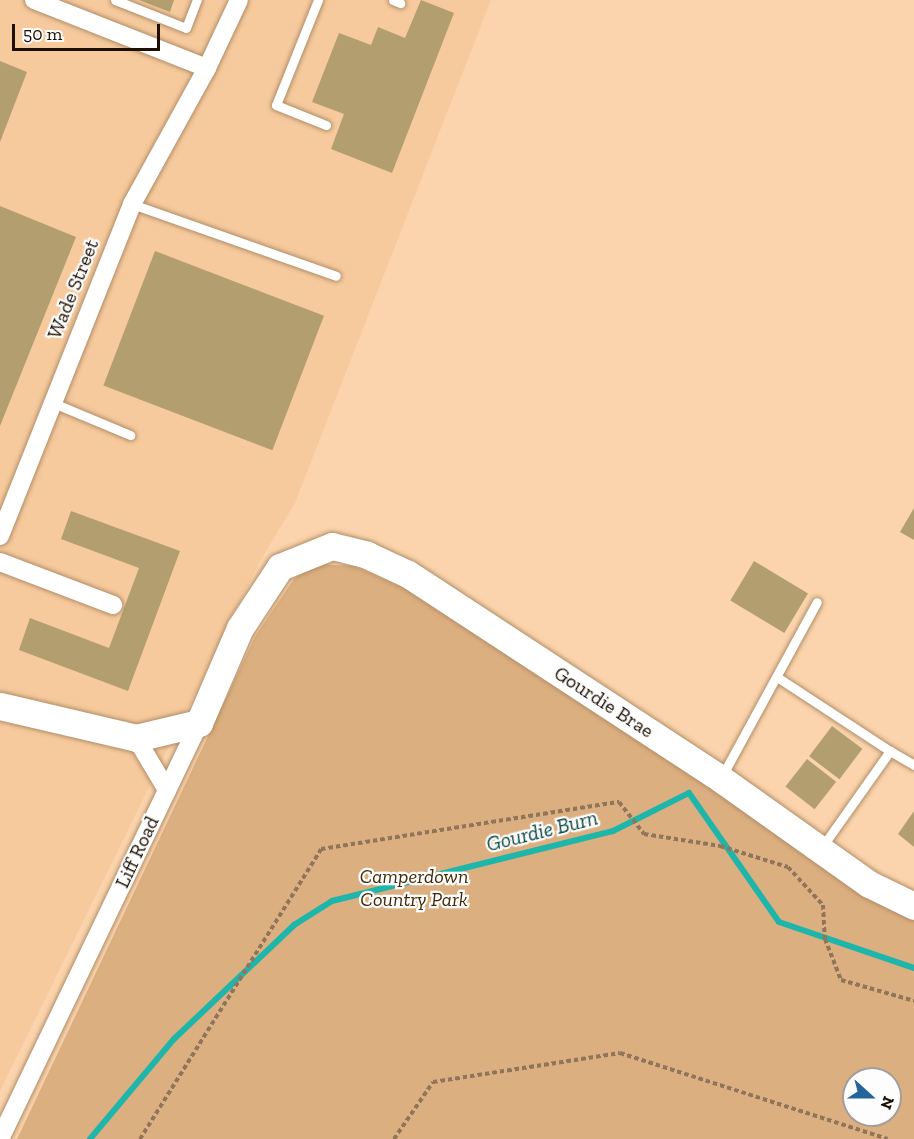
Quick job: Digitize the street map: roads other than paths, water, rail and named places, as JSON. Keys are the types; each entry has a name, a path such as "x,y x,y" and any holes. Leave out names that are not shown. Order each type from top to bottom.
{"street":[{"path":"34,0 207,68"},
{"name":"Wade Street","path":"0,536 51,402 132,204 207,68 239,0"},
{"name":"Gourdie Brae","path":"280,567 332,546 367,555 408,574 721,779 869,884 914,906"},
{"path":"0,562 113,605"},
{"name":"Liff Road","path":"0,1139 199,723 240,628 280,567"},
{"path":"0,706 136,738 199,723"},
{"path":"136,738 167,790"}],"lane":[{"path":"114,0 186,28 197,0"},
{"path":"318,0 276,105 326,125"},
{"path":"132,204 336,276"},
{"path":"51,402 130,435"},
{"path":"721,779 817,602"},
{"path":"777,677 914,765"},
{"path":"820,849 890,751"}],"waterway":[{"name":"Gourdie Burn","path":"90,1139 174,1039 294,925 332,901 613,831 689,793 779,922 914,968"}],"park label":[{"name":"Camperdown Country Park","path":"414,888"}]}
